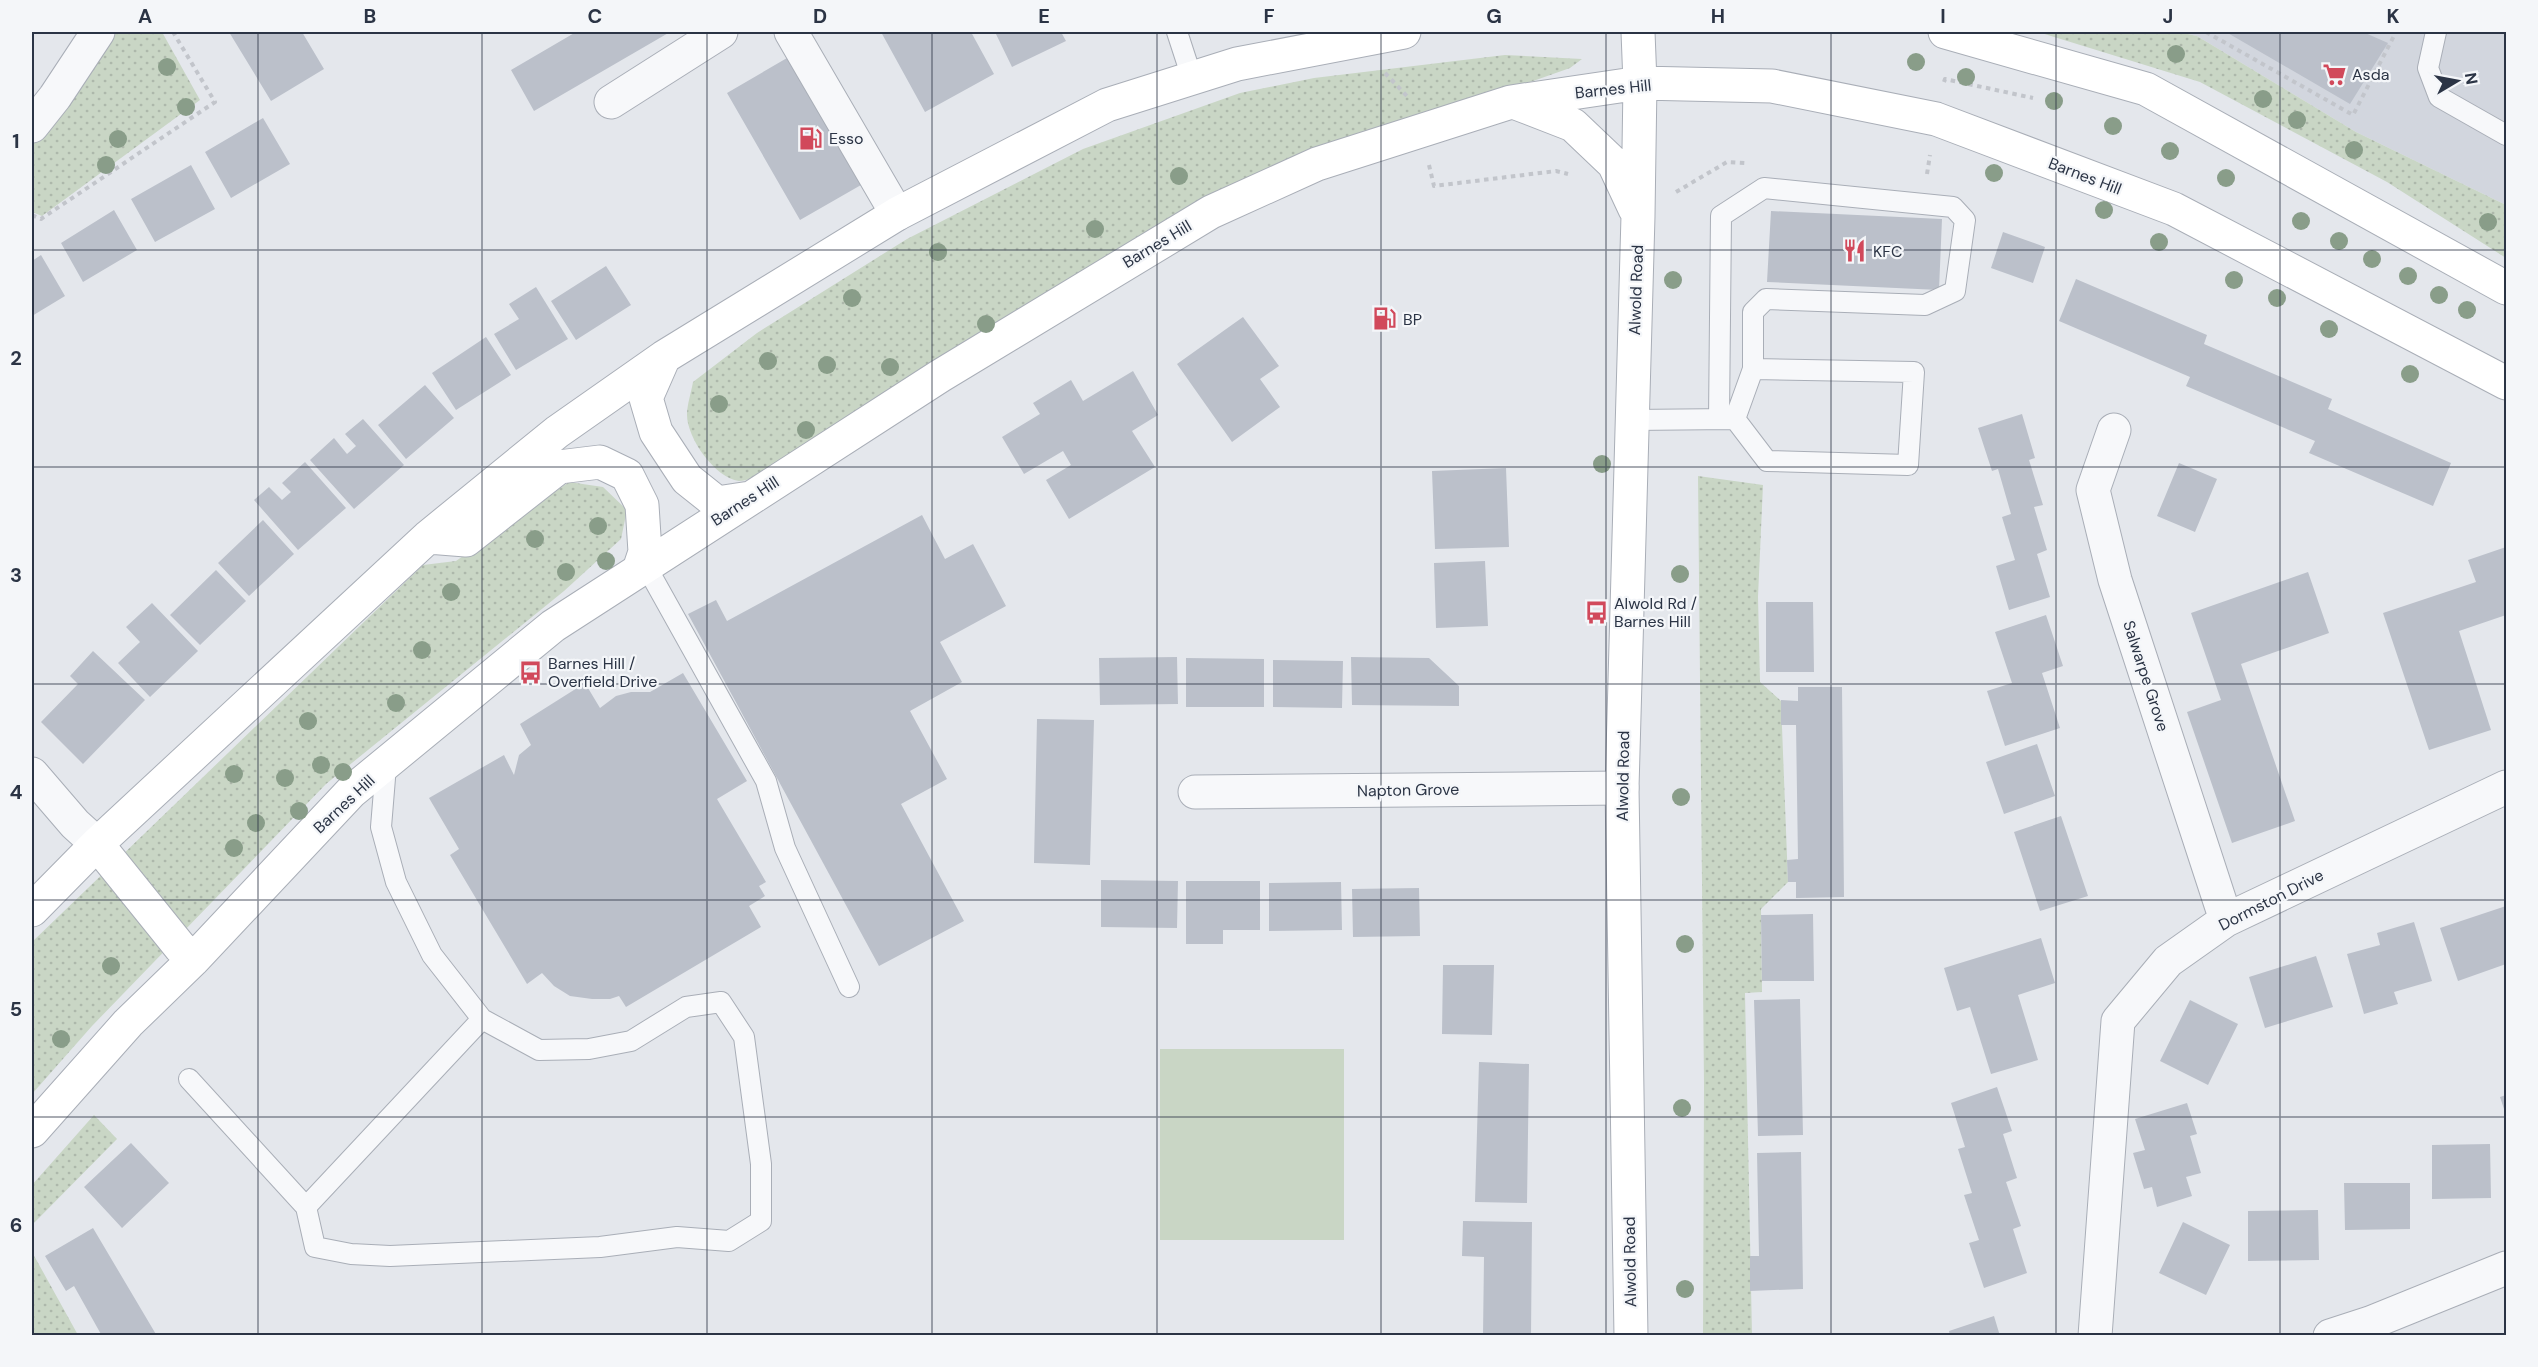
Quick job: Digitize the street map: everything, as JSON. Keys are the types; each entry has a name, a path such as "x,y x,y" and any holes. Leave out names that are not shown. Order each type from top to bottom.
{"main road":[{"path":"32,910 98,844 428,537 557,432 664,357 897,214 1107,105 1237,64 1404,32"},
{"name":"Alwold Road","path":"1631,1335 1622,788 1638,216 1640,83 1638,32"},
{"path":"1945,32 2146,89 2506,288"},
{"name":"Barnes Hill","path":"32,1131 128,1023 193,960 351,792 386,766 553,626 940,375 1211,212 1317,164 1511,102 1640,83 1772,86 1936,119 2174,209 2506,383"},
{"name":"Alwold Road","path":"1511,102 1574,125 1614,164 1638,216"},
{"path":"664,357 646,398 656,432 687,479 717,502 750,498"},
{"path":"428,537 466,540 559,467 600,462 627,475 642,505 645,552 642,568"},
{"path":"98,844 180,947 193,960"}],"street":[{"path":"32,126 55,97 98,32"},
{"path":"611,102 721,32"},
{"path":"791,32 897,214"},
{"name":"Salwarpe Grove","path":"2114,430 2093,490 2115,580 2226,920"},
{"path":"32,774 75,824 98,844"},
{"name":"Dormston Drive","path":"2095,1335 2118,1021 2168,961 2226,920 2506,787"},
{"name":"Napton Grove","path":"1195,792 1622,788"},
{"path":"2330,1335 2372,1329 2506,1268"}],"lane":[{"path":"1177,32 1192,78"},
{"path":"2436,32 2428,68 2439,97 2506,135"},
{"path":"1726,419 1753,369 1753,312 1766,298 1925,305 1955,291 1965,220 1953,207 1764,188 1721,216 1726,419 1767,462 1908,465 1914,372 1753,369"},
{"path":"1632,420 1726,419"},
{"path":"642,568 766,781 785,848 849,987"},
{"path":"189,1079 306,1207 315,1247 351,1254 390,1256 600,1247 677,1238 729,1240 761,1221 761,1164 744,1037 721,1002 687,1007 631,1041 589,1049 539,1050 482,1019 432,955 396,882 381,827 386,766"},
{"path":"306,1207 482,1019"}],"path":[{"path":"32,215 41,219 215,102 173,32"},
{"path":"2206,32 2353,115 2396,32"},
{"path":"1434,186 1556,171 1574,176"}],"shaded area":[{"path":"2179,32 2506,32 2506,205 2356,132 2197,36"}],"green space":[{"path":"117,32 162,32 200,100 42,216 32,212 32,144"},
{"path":"2038,32 2179,32 2197,36 2356,132 2506,205 2506,258 2387,182 2200,82"},
{"path":"1505,55 1582,59 1570,68 1536,80 1322,148 753,478 739,481 721,473 704,456 692,435 687,415 693,382 757,333 907,239 1083,149 1240,93 1314,78"},
{"path":"1698,476 1763,485 1758,597 1760,682 1781,701 1788,882 1761,909 1762,992 1745,993 1752,1335 1703,1335 1704,1086"},
{"path":"569,482 603,487 627,510 621,539 564,591 326,784 92,1026 32,1094 32,942 423,565 456,561"},
{"path":"1160,1049 1344,1049 1344,1240 1160,1240"},
{"path":"94,1115 117,1139 32,1225 32,1185"},
{"path":"32,1252 78,1335 32,1335"}],"building":[{"path":"229,32 302,32 324,69 271,101"},
{"path":"576,32 670,32 534,111 511,70"},
{"path":"881,32 971,32 994,74 925,112"},
{"path":"995,32 1061,32 1066,41 1012,67"},
{"name":"Asda","path":"2226,32 2363,32 2388,43 2350,104"},
{"path":"787,58 861,185 800,220 727,93"},
{"path":"263,118 290,164 231,198 205,152"},
{"path":"191,165 215,209 155,242 131,199"},
{"path":"114,210 137,250 83,282 61,243"},
{"name":"KFC","path":"1771,211 1942,219 1939,290 1767,282"},
{"path":"2003,232 2045,247 2033,283 1991,268"},
{"path":"41,255 65,296 32,316 32,261"},
{"path":"606,266 631,305 576,340 551,301"},
{"path":"2076,279 2207,335 2204,344 2332,399 2328,409 2451,463 2433,506 2309,453 2315,441 2186,386 2190,377 2059,321"},
{"path":"536,287 568,339 516,370 494,334 519,319 509,304"},
{"path":"1243,317 1279,366 1260,379 1280,407 1232,442 1177,364"},
{"path":"486,337 511,375 456,410 432,373"},
{"path":"1133,371 1158,415 1132,431 1155,467 1069,519 1046,480 1071,465 1063,451 1024,474 1002,437 1040,414 1033,403 1071,380 1083,401"},
{"path":"425,385 454,418 406,459 378,425"},
{"path":"2022,414 2035,458 2029,460 2043,505 2034,507 2047,550 2037,554 2050,597 2009,610 1996,566 2015,560 2002,517 2011,514 1998,469 1992,471 1978,428"},
{"path":"363,419 404,465 354,509 310,460 334,438 347,454 356,446 345,434"},
{"path":"305,462 346,508 298,550 254,500 269,487 282,500 291,492 282,483"},
{"path":"2179,463 2217,479 2195,532 2157,516"},
{"path":"1506,468 1509,547 1435,549 1432,471"},
{"path":"922,515 945,559 973,544 1006,606 940,642 962,682 910,711 947,779 901,804 964,921 879,966 688,614 716,600 727,621"},
{"path":"263,520 294,554 249,596 218,563"},
{"path":"2506,547 2506,615 2459,631 2491,730 2429,750 2383,613 2476,582 2468,560"},
{"path":"1485,561 1488,626 1436,628 1434,563"},
{"path":"216,570 246,601 200,645 170,615"},
{"path":"2308,572 2329,633 2241,664 2295,821 2232,843 2187,712 2221,700 2191,613"},
{"path":"1766,602 1813,602 1814,672 1766,672"},
{"path":"152,603 198,651 150,697 118,663 140,642 126,627"},
{"path":"2046,615 2063,666 2042,673 2060,728 2005,746 1987,691 2012,683 1995,632"},
{"path":"93,651 145,700 83,764 41,722 78,684 70,676"},
{"path":"1177,657 1178,704 1100,705 1099,658"},
{"path":"1351,657 1429,658 1459,686 1459,706 1352,705"},
{"path":"1186,658 1264,659 1264,707 1186,707"},
{"path":"1273,660 1343,661 1342,708 1273,707"},
{"path":"683,673 747,781 717,799 766,882 759,886 765,896 749,906 761,927 626,1007 619,996 610,999 592,999 570,996 554,986 542,973 527,984 450,855 459,849 429,798 504,755 514,775 519,755 531,745 520,724 585,683 600,708 616,696 631,692 650,692"},
{"path":"1798,687 1842,687 1844,897 1796,898 1796,882 1788,882 1787,860 1798,859 1796,725 1781,725 1781,700 1798,701"},
{"path":"1037,719 1094,720 1090,865 1034,863"},
{"path":"2037,744 2055,796 2004,814 1986,762"},
{"path":"2061,816 2088,896 2040,911 2014,832"},
{"path":"1101,880 1178,881 1177,928 1101,927"},
{"path":"1186,881 1260,881 1260,930 1223,930 1223,944 1186,944"},
{"path":"1341,882 1342,930 1269,931 1269,883"},
{"path":"1419,888 1420,936 1353,937 1352,889"},
{"path":"2506,906 2506,964 2458,981 2440,928"},
{"path":"1813,914 1814,981 1762,981 1761,915"},
{"path":"2414,922 2432,981 2394,992 2398,1004 2364,1014 2347,954 2380,945 2377,933"},
{"path":"2041,938 2055,983 2018,995 2038,1060 1991,1074 1970,1007 1957,1011 1944,968"},
{"path":"2316,956 2333,1007 2265,1028 2249,977"},
{"path":"1443,965 1494,965 1492,1035 1442,1034"},
{"path":"1800,999 1803,1135 1758,1136 1754,1000"},
{"path":"2190,1000 2238,1024 2208,1085 2160,1061"},
{"path":"1479,1062 1529,1064 1527,1203 1475,1202"},
{"path":"1997,1087 2012,1131 2003,1134 2017,1178 2006,1182 2021,1226 2013,1229 2027,1273 1984,1288 1969,1243 1979,1240 1964,1195 1972,1193 1958,1149 1965,1147 1951,1103"},
{"path":"2506,1095 2506,1115 2500,1097"},
{"path":"2187,1103 2197,1134 2190,1136 2201,1173 2186,1177 2192,1196 2157,1207 2152,1187 2144,1189 2133,1153 2145,1150 2135,1119"},
{"path":"131,1143 169,1183 122,1228 84,1187"},
{"path":"2490,1144 2491,1198 2432,1199 2432,1145"},
{"path":"1801,1152 1803,1289 1750,1291 1750,1256 1759,1256 1757,1153"},
{"path":"2344,1183 2410,1183 2410,1229 2345,1230"},
{"path":"2318,1210 2319,1260 2248,1261 2248,1211"},
{"path":"1463,1221 1532,1222 1531,1336 1483,1336 1484,1257 1462,1256"},
{"path":"2183,1222 2230,1245 2206,1295 2159,1273"},
{"path":"93,1228 157,1336 102,1336 74,1286 66,1291 45,1256"},
{"path":"1994,1316 2000,1336 1950,1336 1949,1331"}],"place":[{"name":"Asda","path":"2334,74"},
{"name":"Esso","path":"811,138"},
{"name":"KFC","path":"1855,251"},
{"name":"BP","path":"1385,319"},
{"name":"Alwold Rd / Barnes Hill","path":"1596,612"},
{"name":"Barnes Hill / Overfield Drive","path":"530,672"}]}
